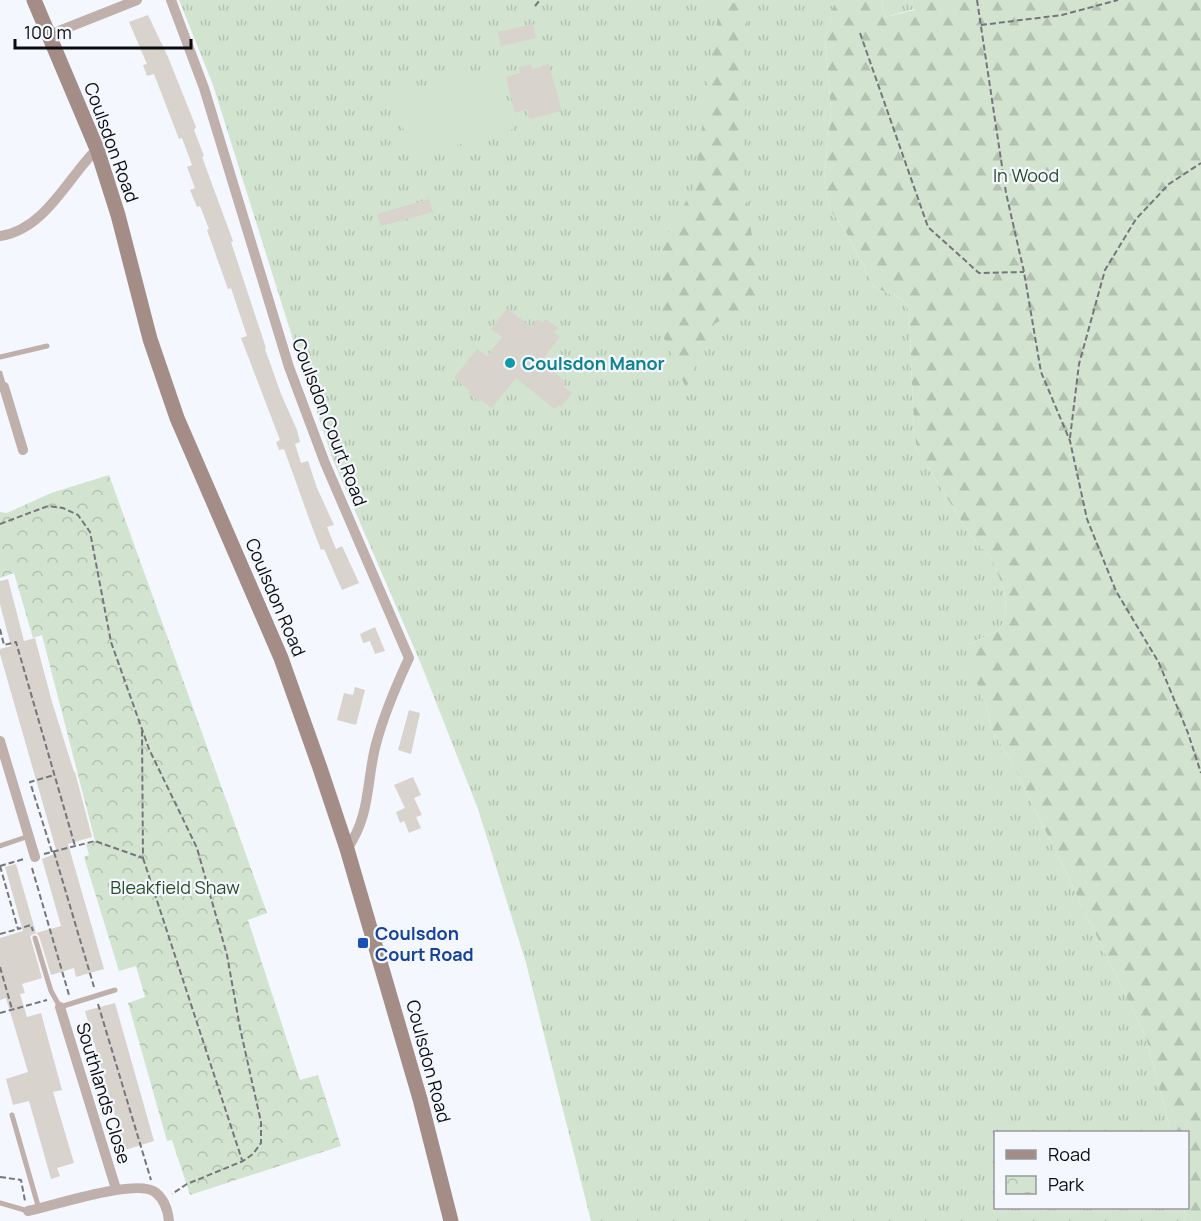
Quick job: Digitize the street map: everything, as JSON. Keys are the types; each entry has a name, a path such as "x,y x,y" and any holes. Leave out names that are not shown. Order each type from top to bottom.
{"main road":[{"name":"Coulsdon Road","path":"34,0 97,148 118,215 150,339 177,418 281,658 347,849 420,1099 451,1221"}],"street":[{"path":"49,35 137,0"},
{"name":"Coulsdon Court Road","path":"171,0 204,88 290,368 325,464 409,658 390,700 375,745 363,819 357,835 347,849"},
{"path":"0,236 11,234 39,216 64,191 81,164 97,148"},
{"path":"2,387 23,450"},
{"path":"0,741 35,857"},
{"name":"Southlands Close","path":"62,1003 116,1190"},
{"path":"34,1210 136,1187 154,1191 163,1201 169,1221"}],"lane":[{"path":"0,357 46,346"},
{"path":"0,373 2,387"},
{"path":"0,846 29,836"},
{"path":"35,938 62,1003 115,990"},
{"path":"0,1203 34,1210 12,1115"}],"path":[{"path":"535,6 540,0"},
{"path":"977,0 1006,193 1024,272 1041,372 1070,441 1087,519 1116,591 1159,663 1188,733 1201,773"},
{"path":"981,25 1062,15 1118,0"},
{"path":"860,33 928,227 978,273 1024,272"},
{"path":"1070,441 1079,364 1105,270 1136,219 1169,184 1201,162"},
{"path":"0,524 48,506 63,508 78,515 90,532 111,642 149,749 197,848 227,955 240,1028 261,1122 261,1143 253,1155 243,1161 186,1184 163,1201"},
{"path":"0,629 4,645"},
{"path":"0,646 16,642 75,846"},
{"path":"142,728 143,858 243,1161"},
{"path":"54,775 30,782 154,1191"},
{"path":"35,857 95,841 143,858"},
{"path":"0,1013 62,1003 29,858 0,866 18,928"},
{"path":"0,934 31,925 35,938"},
{"path":"0,967 12,1010"},
{"path":"0,1177 21,1180 34,1210"}],"green space":[{"path":"179,0 838,0 835,2 825,38 831,111 824,180 830,210 844,228 874,287 900,298 906,304 909,312 917,450 971,536 992,559 1004,590 1006,608 999,630 967,645 982,698 987,705 991,729 1012,762 1146,1037 1171,1131 994,1131 994,1209 1184,1209 1186,1221 591,1221 526,963 478,809 421,664 333,460 213,85"},
{"path":"881,0 912,0 914,9 886,17"},
{"name":"In Wood","path":"881,0 886,17 914,10 912,0 1201,0 1201,1221 1186,1221 1184,1209 1189,1209 1189,1131 1171,1131 1146,1037 1012,762 991,729 987,705 982,698 966,650 967,645 999,630 1006,608 1004,590 992,559 971,536 917,450 909,312 906,304 900,298 874,287 844,228 830,210 824,180 831,111 825,38 835,1"},
{"path":"720,2 750,4 742,65 744,180 761,300 714,324 686,388 660,329 660,248 693,189"},
{"path":"495,69 513,129 412,158 394,97"},
{"name":"Bleakfield Shaw","path":"109,475 267,913 248,920 300,1080 318,1075 341,1146 190,1195 172,1140 167,1141 128,1003 145,997 136,966 119,971 84,857 89,855 86,844 95,841 42,635 33,638 14,573 0,578 0,512 7,513 51,493"}],"building":[{"path":"148,15 168,57 196,127 194,130 204,156 202,157 233,241 231,242 265,349 297,430 300,442 295,444 301,463 308,461 317,488 334,525 327,527 336,549 342,546 359,583 342,590 324,549 321,550 284,449 279,450 276,442 280,440 241,338 247,336 231,288 228,289 207,230 209,229 200,206 197,207 190,190 195,188 187,167 192,165 182,138 179,139 154,74 147,76 143,65 147,64 129,22"},
{"path":"533,24 536,38 501,46 498,32"},
{"path":"531,64 532,69 549,65 562,111 529,119 527,109 515,113 506,77 520,73 519,67"},
{"path":"429,199 433,212 381,226 377,214"},
{"name":"Coulsdon Manor","path":"507,308 531,327 537,319 542,323 546,319 558,328 554,332 560,337 541,362 566,382 563,386 572,393 561,407 559,405 555,409 516,378 492,408 481,400 479,402 454,378 477,349 487,356 502,337 491,329"},
{"path":"8,579 24,641 35,638 92,837 68,844 104,969 76,977 74,968 51,975 39,936 36,933 61,926 42,859 57,853 0,654 0,649 11,646 0,604 0,581"},
{"path":"375,627 385,651 375,654 370,641 363,643 360,634"},
{"path":"355,687 365,690 356,725 337,720 344,693 353,695"},
{"path":"409,710 420,713 411,754 398,750"},
{"path":"413,777 421,795 414,798 422,815 416,817 421,828 409,833 404,821 400,823 396,812 405,808 394,785"},
{"path":"16,864 36,933 30,936 42,978 22,984 25,993 20,994 27,1017 41,1013 62,1090 53,1092 74,1163 57,1168 60,1176 51,1179 29,1101 13,1105 6,1079 28,1072 6,998 0,1000 0,938 23,931 5,867"},
{"path":"115,1003 154,1141 125,1150 85,1011"}],"place":[{"name":"Coulsdon Manor","path":"510,363"},
{"name":"Coulsdon Court Road","path":"363,943"}]}
